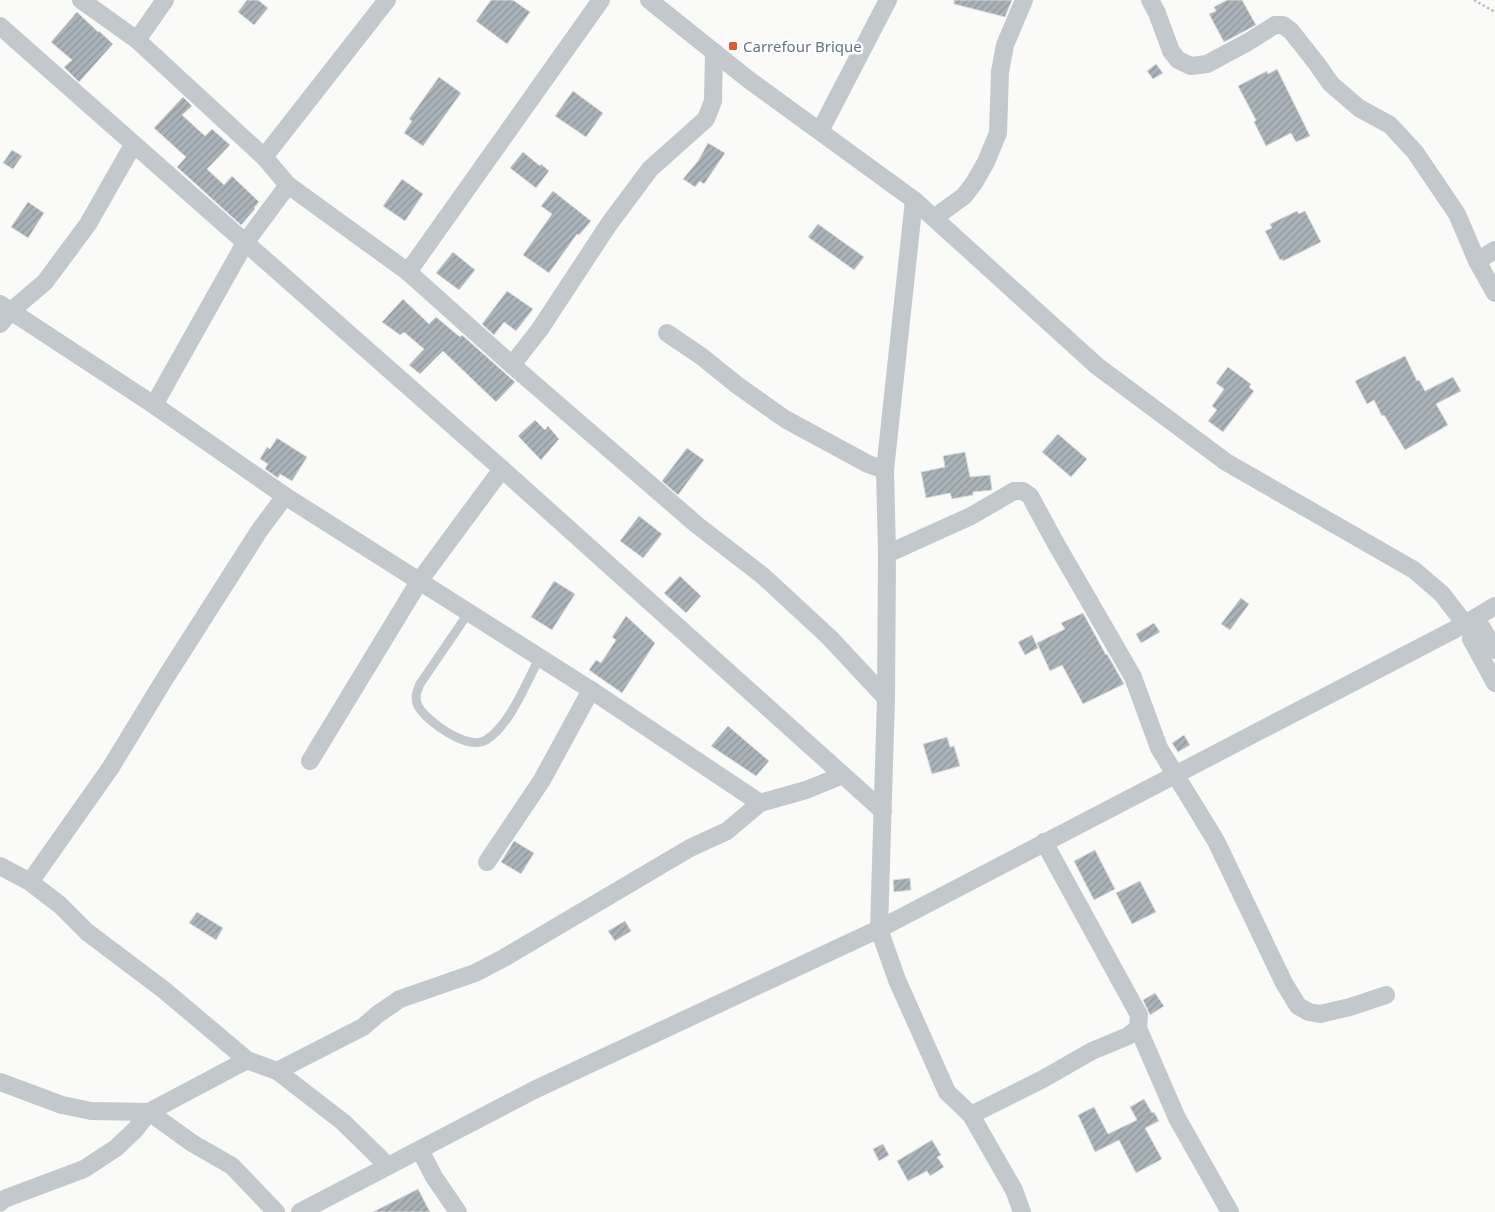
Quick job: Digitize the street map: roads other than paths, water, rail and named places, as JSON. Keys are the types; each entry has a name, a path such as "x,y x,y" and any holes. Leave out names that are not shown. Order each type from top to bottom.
{"street":[{"path":"81,0 138,40 264,157 288,185 408,272 697,525 763,576 829,637 886,698"},
{"path":"138,40 166,0"},
{"path":"264,157 387,0"},
{"path":"408,272 601,0"},
{"path":"649,0 749,80 914,200 1097,366 1226,462 1414,570 1474,624 1495,650"},
{"path":"820,131 888,0"},
{"path":"934,218 964,196 974,183 986,162 998,133 1000,72 1005,45 1024,0"},
{"path":"1150,0 1157,13 1171,51 1178,60 1191,66 1207,64 1275,25 1283,25 1291,31 1318,64 1331,84 1359,108 1390,126 1415,152 1457,214 1477,261 1495,293"},
{"path":"0,26 502,469 883,810"},
{"path":"512,365 540,329 609,224 650,169 706,119 713,101 714,52"},
{"path":"133,145 82,231 45,282 4,313 154,405 285,496 540,657 665,738 760,803"},
{"path":"154,405 245,243 288,185"},
{"path":"914,200 886,470 886,698 879,929 897,980 947,1092 971,1115 1014,1190 1022,1212"},
{"path":"1477,261 1495,250"},
{"path":"667,333 785,419 868,464 886,470"},
{"path":"310,761 420,580 502,469"},
{"path":"887,554 971,516 1014,491 1023,490 1030,496 1054,542 1133,677 1159,748 1216,841 1284,983 1298,1006 1310,1012 1320,1014 1350,1007 1386,995"},
{"path":"30,882 111,767 169,671 259,531 285,496"},
{"path":"300,1212 534,1090 879,929 1174,774 1474,624 1495,606"},
{"path":"1474,624 1471,639 1495,683"},
{"path":"487,862 542,780 591,690"},
{"path":"277,1071 363,1027 400,999 475,973 502,960 690,848 727,831 760,803 806,790 843,775"},
{"path":"1044,842 1139,1015 1138,1028 1177,1118 1230,1212"},
{"path":"0,866 30,882 60,905 87,932 164,990 247,1060 277,1071 343,1122 388,1166"},
{"path":"971,1115 1043,1080 1092,1051 1128,1036 1138,1028"},
{"path":"1,1200 84,1169 116,1148 150,1112 247,1060"},
{"path":"0,1082 62,1105 91,1111 150,1112 192,1143 232,1166 276,1212"},
{"path":"420,1150 434,1176 458,1212"}],"lane":[{"path":"469,612 420,684 416,694 418,706 434,724 461,740 476,744 484,742 506,721 540,657"}],"place":[{"name":"Carrefour Brique","path":"733,46"}]}
